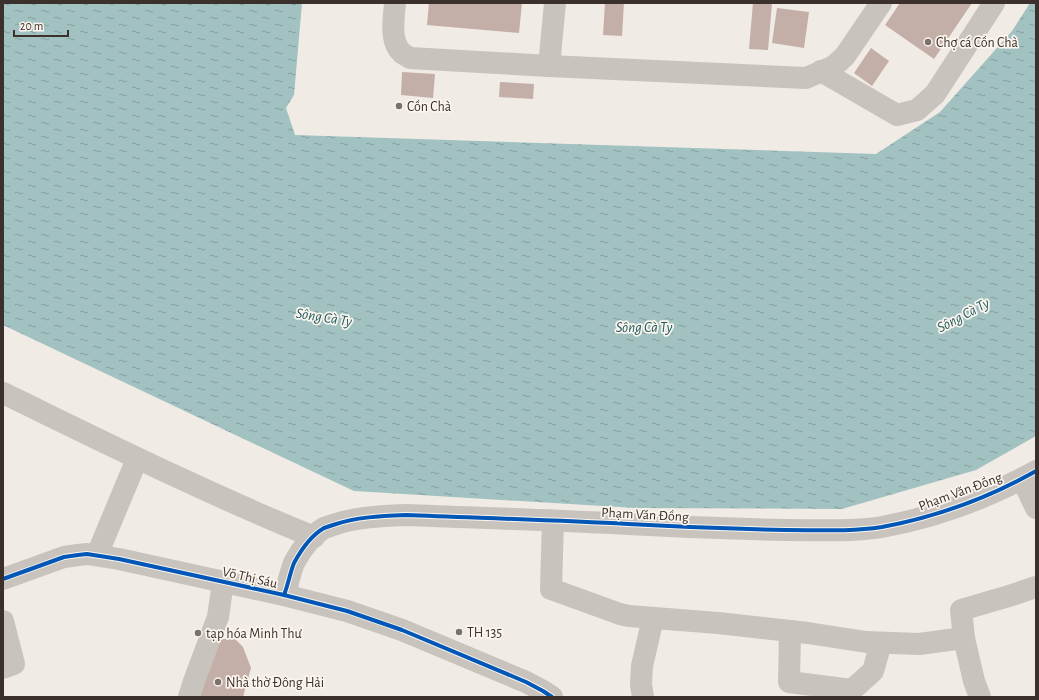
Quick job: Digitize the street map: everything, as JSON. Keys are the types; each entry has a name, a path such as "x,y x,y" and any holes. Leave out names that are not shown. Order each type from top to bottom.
{"street":[{"path":"396,3 393,26 395,42 401,52 410,58 806,78 834,66 845,56 881,3"},
{"path":"550,66 555,3"},
{"path":"821,71 897,115 917,110 935,94 994,3"},
{"path":"3,393 137,459 229,502 314,537"},
{"path":"97,555 137,459"},
{"path":"1029,475 1036,508"},
{"name":"Phạm Văn Đồng","path":"284,595 294,563 305,546 325,528 340,522 356,519 378,516 406,515 721,529 856,530 882,527 944,512 996,491 1029,475"},
{"path":"553,521 551,589 620,614 808,633 856,641 919,644 964,638"},
{"name":"Võ Thị Sáu","path":"3,579 64,557 78,554 97,555 119,559 284,595 347,611 402,630 522,689 544,691 552,697"},
{"path":"188,697 218,617 223,582"},
{"path":"980,697 974,680 964,638 961,610 1009,596 1036,586"},
{"path":"643,697 641,685 642,666 653,618"},
{"path":"3,621 14,664 3,668"},
{"path":"790,631 789,682 852,690 873,671 881,642"}],"water":[{"name":"Sông Cà Ty","path":"3,3 302,3 294,95 286,108 295,135 876,154 940,112 1012,31 1030,3 1036,3 1036,436 976,470 842,509 636,508 354,491 3,325"}],"building":[{"path":"429,3 522,3 519,33 427,25"},
{"path":"605,3 624,3 622,36 603,35"},
{"path":"753,3 772,3 768,50 749,49"},
{"name":"Chợ cá Cồn Chà","path":"900,3 972,3 934,59 885,25"},
{"path":"777,8 809,12 804,48 772,43"},
{"path":"871,48 889,61 872,86 854,73"},
{"path":"402,72 435,74 433,98 401,95"},
{"path":"500,82 534,84 533,99 499,97"},
{"name":"Nhà thờ Đông Hải","path":"202,639 235,639 243,647 251,668 243,697 185,697"}],"cycle path":[{"path":"284,595 294,563 303,548 320,531 324,528 342,522 378,516 406,515 786,530 858,530 902,523 942,512 999,490 1036,471"},
{"path":"3,579 64,557 87,554 119,559 284,595 347,611 402,630 526,682 552,697"}],"place":[{"name":"Chợ cá Cồn Chà","path":"928,42"},
{"name":"Cồn Chà","path":"399,106"},
{"name":"TH 135","path":"459,632"},
{"name":"tạp hóa Minh Thư","path":"198,633"},
{"name":"Nhà thờ Đông Hải","path":"218,682"}]}
